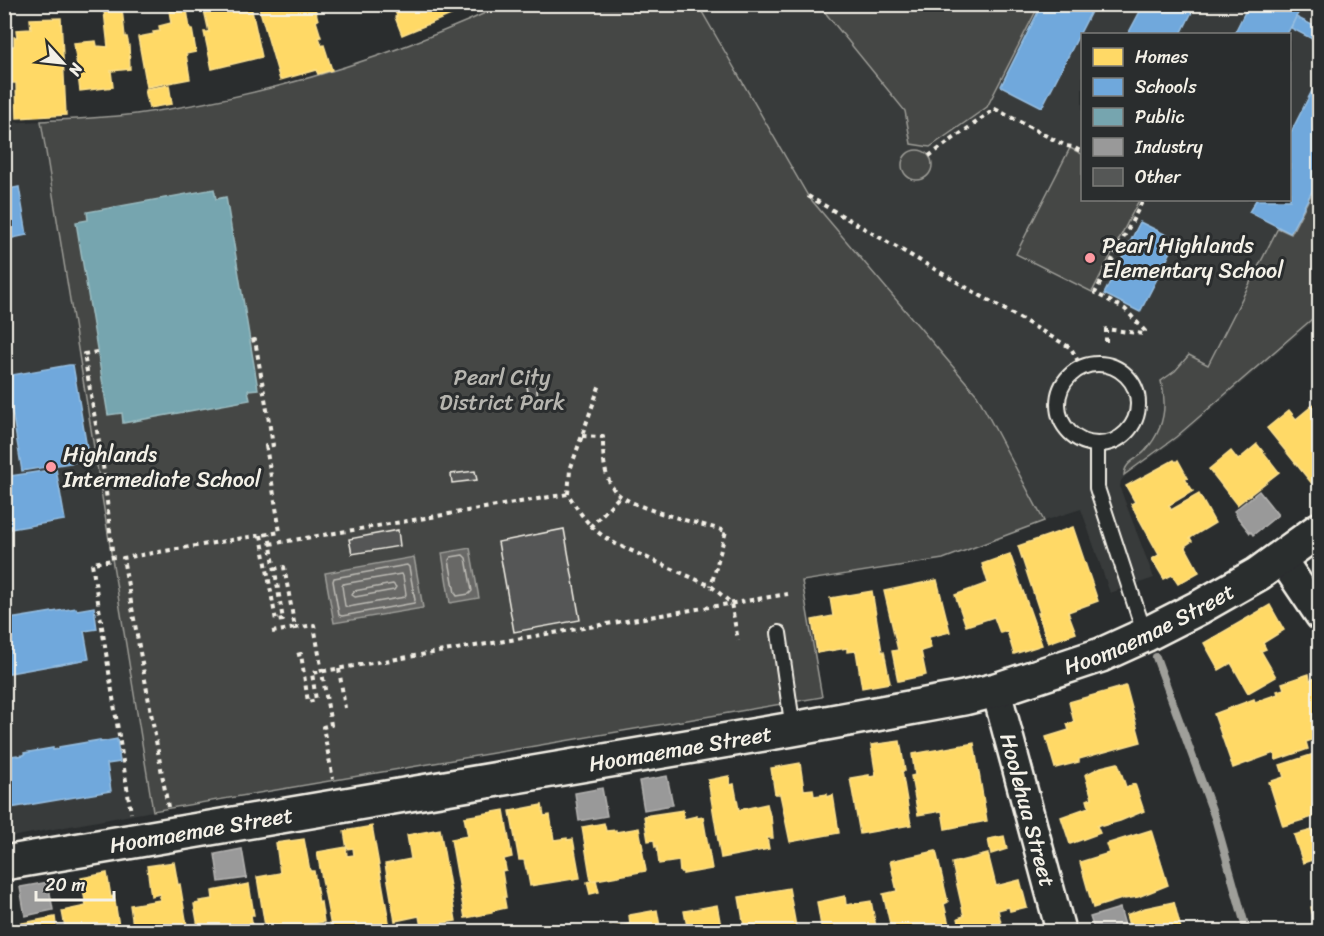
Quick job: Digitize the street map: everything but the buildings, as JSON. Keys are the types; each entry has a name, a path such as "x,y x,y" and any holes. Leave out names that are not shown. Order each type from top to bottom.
{"street":[{"name":"Hoomaemae Street","path":"4,863 793,729 964,698 996,690 1101,655 1145,635 1258,574 1320,529"},
{"path":"1281,558 1320,616"},
{"name":"Hoolehua Street","path":"996,690 1061,932"}],"lane":[{"path":"1094,363 1108,364 1120,369 1130,378 1137,390 1139,403 1137,416 1131,428 1122,437 1110,443 1096,445 1083,442 1063,425 1058,412 1058,398 1062,386 1070,374 1081,367 1094,363"},
{"path":"1096,445 1097,488 1145,635"},
{"path":"779,633 793,729"}],"path":[{"path":"928,156 994,109 1066,146 1081,151"},
{"path":"808,196 1071,348 1081,367"},
{"path":"1106,342 1106,329 1144,334 1145,331 1125,309 1095,293 1142,201"},
{"path":"129,801 97,612 92,563 280,532 265,444 273,448 255,340 250,341"},
{"path":"97,352 84,354 104,472 113,560"},
{"path":"600,384 570,470 568,494 590,527 602,537 711,586 731,603 738,640"},
{"path":"582,436 603,437 603,462 608,479 620,496 658,512 726,531 711,586"},
{"path":"270,544 568,494"},
{"path":"590,527 620,496"},
{"path":"261,535 276,621 283,620 269,534"},
{"path":"123,558 169,815"},
{"path":"274,569 284,567 295,628"},
{"path":"297,655 301,654 308,702 316,700 312,673 788,594"},
{"path":"272,632 314,625 331,725 323,727 332,775"},
{"path":"339,669 345,708"}],"shaded area":[{"name":"Pearl Highlands Elementary School","path":"698,5 1319,5 1319,316 1177,439 1126,475 1121,481 1120,488 1154,578 1110,593 1081,509 1044,521 977,395 808,196"},
{"name":"Highlands Intermediate School","path":"41,121 153,811 5,838 5,123"}],"green space":[{"name":"Pearl City District Park","path":"503,5 698,5 808,196 977,395 1044,521 943,559 802,581 822,697 153,811 41,121 136,114 183,107 277,86 369,59"},
{"path":"819,5 1039,5 987,107 930,147 911,144 905,111"},
{"path":"1070,148 1081,154 1081,201 1138,201 1092,292 1016,254"},
{"path":"917,150 928,154 932,165 928,176 917,180 906,176 902,165 906,154"},
{"path":"1319,179 1319,313 1176,437 1124,475 1132,461 1151,443 1160,426 1164,409 1161,381 1175,371 1189,355 1208,365 1278,228 1291,234"}],"water":[{"path":"470,548 479,598 450,603 442,553"},
{"path":"414,557 423,608 334,623 325,573"}],"waterway":[{"path":"1156,657 1215,818 1247,932"}],"place":[{"name":"Pearl Highlands Elementary School","path":"1090,258"},
{"name":"Highlands Intermediate School","path":"51,467"}]}
